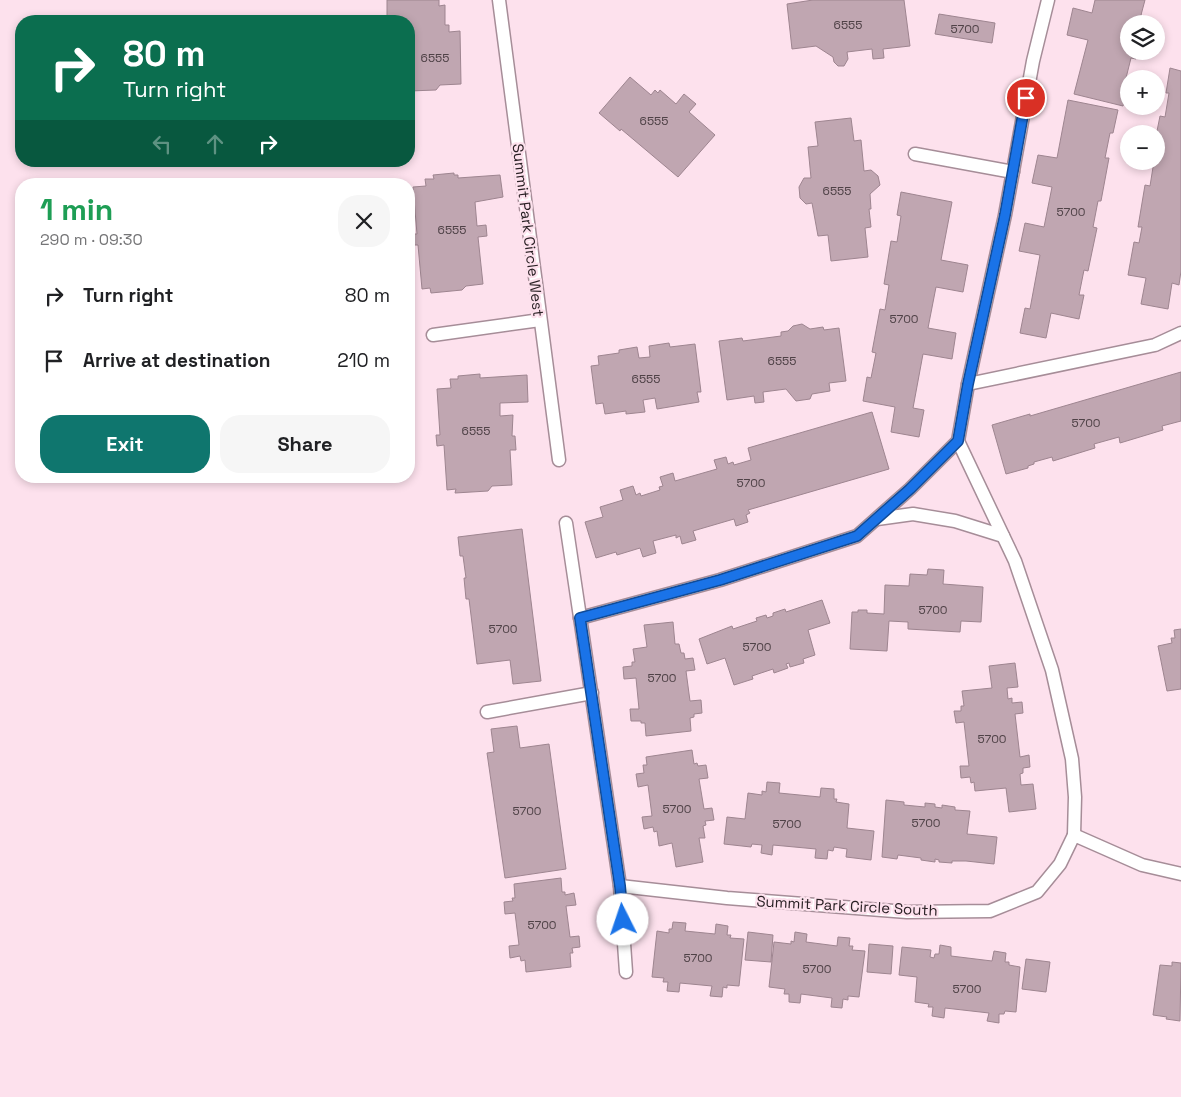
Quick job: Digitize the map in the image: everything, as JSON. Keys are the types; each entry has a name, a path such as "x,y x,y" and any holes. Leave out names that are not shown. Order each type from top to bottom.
{"lane":[{"name":"Summit Park Circle West","path":"499,0 559,460"},
{"path":"580,618 720,580 857,536 910,489 958,441 968,384 1003,224 1033,61 1048,0"},
{"path":"915,154 1013,172"},
{"path":"433,336 540,320"},
{"path":"968,384 1155,346 1181,333"},
{"path":"958,441 1015,561 1052,670 1072,759 1075,797 1074,835 1142,865 1181,874"},
{"path":"876,519 914,514 955,521 1003,536"},
{"path":"566,523 620,886 626,972"},
{"path":"488,712 592,693"},
{"name":"Summit Park Circle South","path":"620,886 727,898 907,912 990,910 1037,892 1060,864 1074,835"}],"building":[{"path":"387,0 439,0 439,6 445,5 445,25 449,25 449,32 460,31 461,84 440,85 436,90 415,91 415,15 387,15"},
{"path":"813,0 904,0 910,46 883,49 884,58 873,59 872,49 847,52 848,59 844,66 838,66 834,62 833,57 816,46 792,49 787,4"},
{"path":"1095,0 1145,0 1141,15 1120,15 1120,60 1130,60 1128,70 1120,70 1120,105 1074,94 1088,40 1067,35 1073,8 1092,13"},
{"path":"939,14 995,23 992,43 935,34"},
{"path":"1170,68 1181,71 1181,271 1179,285 1172,283 1168,309 1141,304 1146,278 1128,275 1134,242 1139,243 1142,227 1138,227 1145,185 1150,186 1153,170 1165,170 1165,125 1158,125 1160,116 1165,117 1169,93 1166,93"},
{"path":"630,77 651,95 655,90 658,93 660,90 676,104 684,94 696,104 689,112 715,135 678,177 599,113"},
{"path":"1068,100 1118,110 1113,133 1110,133 1105,158 1109,158 1101,201 1098,201 1093,227 1097,228 1088,271 1084,270 1079,295 1084,295 1079,319 1051,313 1046,338 1020,333 1025,308 1030,309 1040,255 1019,251 1025,223 1044,227 1052,187 1032,183 1038,155 1057,158"},
{"path":"851,118 854,141 861,140 864,171 871,170 878,176 880,185 870,194 871,227 865,228 868,257 831,261 828,235 818,236 812,203 806,204 800,198 799,187 804,178 811,178 808,147 818,146 815,122"},
{"path":"454,173 454,175 458,175 458,178 500,175 503,197 475,202 477,226 486,225 487,236 478,237 483,284 466,286 462,290 431,293 430,288 422,289 418,245 415,245 415,234 417,234 415,187 426,186 425,179 434,179 433,175"},
{"path":"901,192 952,202 941,260 968,265 963,292 936,287 928,328 956,333 952,359 923,354 913,408 924,410 919,437 891,432 895,407 863,401 867,377 871,378 876,353 872,352 880,309 885,310 889,285 884,284 891,241 897,242 901,216 897,215"},
{"path":"802,324 810,329 823,327 824,330 839,328 846,381 829,383 830,391 812,394 810,399 796,401 786,389 763,392 764,402 755,403 754,396 727,400 719,341 742,338 743,341 781,336 781,332 788,331 793,326"},
{"path":"669,343 670,347 695,344 701,392 697,392 699,402 657,409 655,398 643,400 645,412 626,414 626,411 605,414 603,403 596,404 591,366 599,365 598,356 619,353 619,350 637,347 639,358 650,357 649,346"},
{"path":"1181,372 1181,421 1162,426 1163,430 1120,443 1119,437 1094,444 1095,448 1053,461 1052,457 1034,462 1028,468 1006,474 992,425 1030,414 1030,416"},
{"path":"480,374 480,378 527,375 528,402 500,403 500,416 513,415 512,436 515,436 516,450 510,450 512,485 492,486 488,491 455,493 456,489 447,490 444,445 437,446 436,435 440,435 437,389 451,388 450,379 458,379 458,376"},
{"path":"872,412 889,469 748,510 750,513 746,515 748,522 736,526 734,519 693,531 696,540 682,544 680,536 676,538 676,535 653,541 656,553 643,557 640,548 617,555 616,552 596,558 585,522 603,517 600,507 623,500 620,490 633,486 636,495 640,493 641,496 660,490 659,487 663,486 660,477 673,473 675,481 717,469 714,460 726,457 728,464 733,462 734,465 751,460 748,448"},
{"path":"522,529 541,681 513,684 510,660 477,664 469,599 466,599 463,556 460,556 458,537"},
{"path":"928,569 944,570 943,584 983,587 981,622 961,621 960,632 908,629 908,622 889,621 887,651 850,649 852,612 867,610 867,613 884,614 885,585 909,586 910,574 927,575"},
{"path":"822,600 830,623 808,630 815,655 803,659 804,663 790,667 789,663 786,664 788,668 774,673 773,669 752,676 753,679 734,685 725,658 707,664 699,639 732,626 733,629 757,621 756,618 766,615 767,618 773,616 773,613 785,609 786,612"},
{"path":"673,622 675,644 679,644 685,659 693,658 695,670 686,671 690,701 701,700 702,713 694,714 694,717 690,718 691,731 646,736 645,723 631,721 630,709 639,709 636,678 624,679 623,667 632,666 632,662 635,662 633,649 647,647 644,625"},
{"path":"1181,629 1181,689 1167,691 1158,646 1172,643 1171,638 1175,638 1174,630"},
{"path":"1015,663 1018,687 1007,688 1008,699 1012,698 1012,703 1022,702 1023,713 1015,714 1020,757 1029,755 1030,767 1023,768 1023,773 1020,774 1021,785 1033,784 1036,809 1009,812 1006,788 975,791 974,782 971,783 970,777 961,778 960,766 969,766 964,722 956,723 954,711 961,711 961,706 964,706 962,691 992,688 989,666"},
{"path":"517,726 520,748 549,744 566,869 505,878 487,753 494,752 491,729"},
{"path":"692,750 694,764 697,763 698,766 706,765 708,778 699,779 704,809 712,808 714,820 705,821 706,825 703,826 705,838 699,838 703,862 676,867 672,843 659,846 657,831 654,832 653,827 644,829 642,817 652,816 648,785 638,787 636,774 644,773 643,765 647,765 646,757"},
{"path":"767,782 780,783 779,793 820,797 821,788 834,789 834,799 837,799 836,802 849,804 847,828 874,831 871,860 846,857 847,849 834,847 833,851 828,850 827,859 815,858 816,849 773,845 772,855 761,853 762,845 752,844 751,847 724,844 727,817 745,819 748,793 762,795 762,791 766,792"},
{"path":"886,800 904,802 904,805 925,807 925,803 935,804 935,807 942,808 942,805 955,807 955,810 970,811 967,834 997,837 994,864 966,861 939,862 939,860 935,859 935,862 898,855 897,859 882,857"},
{"path":"561,878 562,892 565,892 565,895 574,893 576,905 566,906 570,937 579,936 580,947 572,948 573,953 570,953 571,967 526,972 525,960 521,961 520,956 510,958 509,946 519,945 515,913 505,914 504,902 513,901 512,898 515,898 514,884"},
{"path":"673,922 686,923 685,931 715,934 716,924 728,926 727,935 731,935 730,938 744,939 739,986 727,985 727,988 723,987 722,997 710,996 712,986 680,983 679,992 667,991 668,982 663,982 664,978 652,977 657,931 669,933"},
{"path":"748,932 773,935 771,962 745,960"},
{"path":"795,932 807,934 806,942 837,946 838,937 850,938 849,946 853,946 852,950 865,951 859,997 848,996 848,1000 843,999 842,1008 831,1007 832,998 801,994 800,1003 789,1002 789,994 784,994 785,989 769,987 774,942 791,944 791,941 794,942"},
{"path":"869,944 893,946 891,974 867,972"},
{"path":"940,945 951,947 951,956 992,961 994,951 1006,953 1005,962 1009,962 1009,965 1020,967 1016,1012 1005,1011 1004,1014 999,1014 999,1023 987,1021 989,1013 945,1008 944,1018 932,1016 933,1007 928,1007 929,1004 915,1002 917,977 899,975 902,947 931,950 930,957 934,958 935,954 939,954"},
{"path":"1026,959 1050,962 1046,992 1022,989"},
{"path":"1172,962 1181,963 1180,1021 1153,1015 1160,965 1172,966"}],"route":[{"path":"623,920 620,886 580,618 720,580 857,536 910,489 958,441 968,384 1005,215 1026,98"}]}
